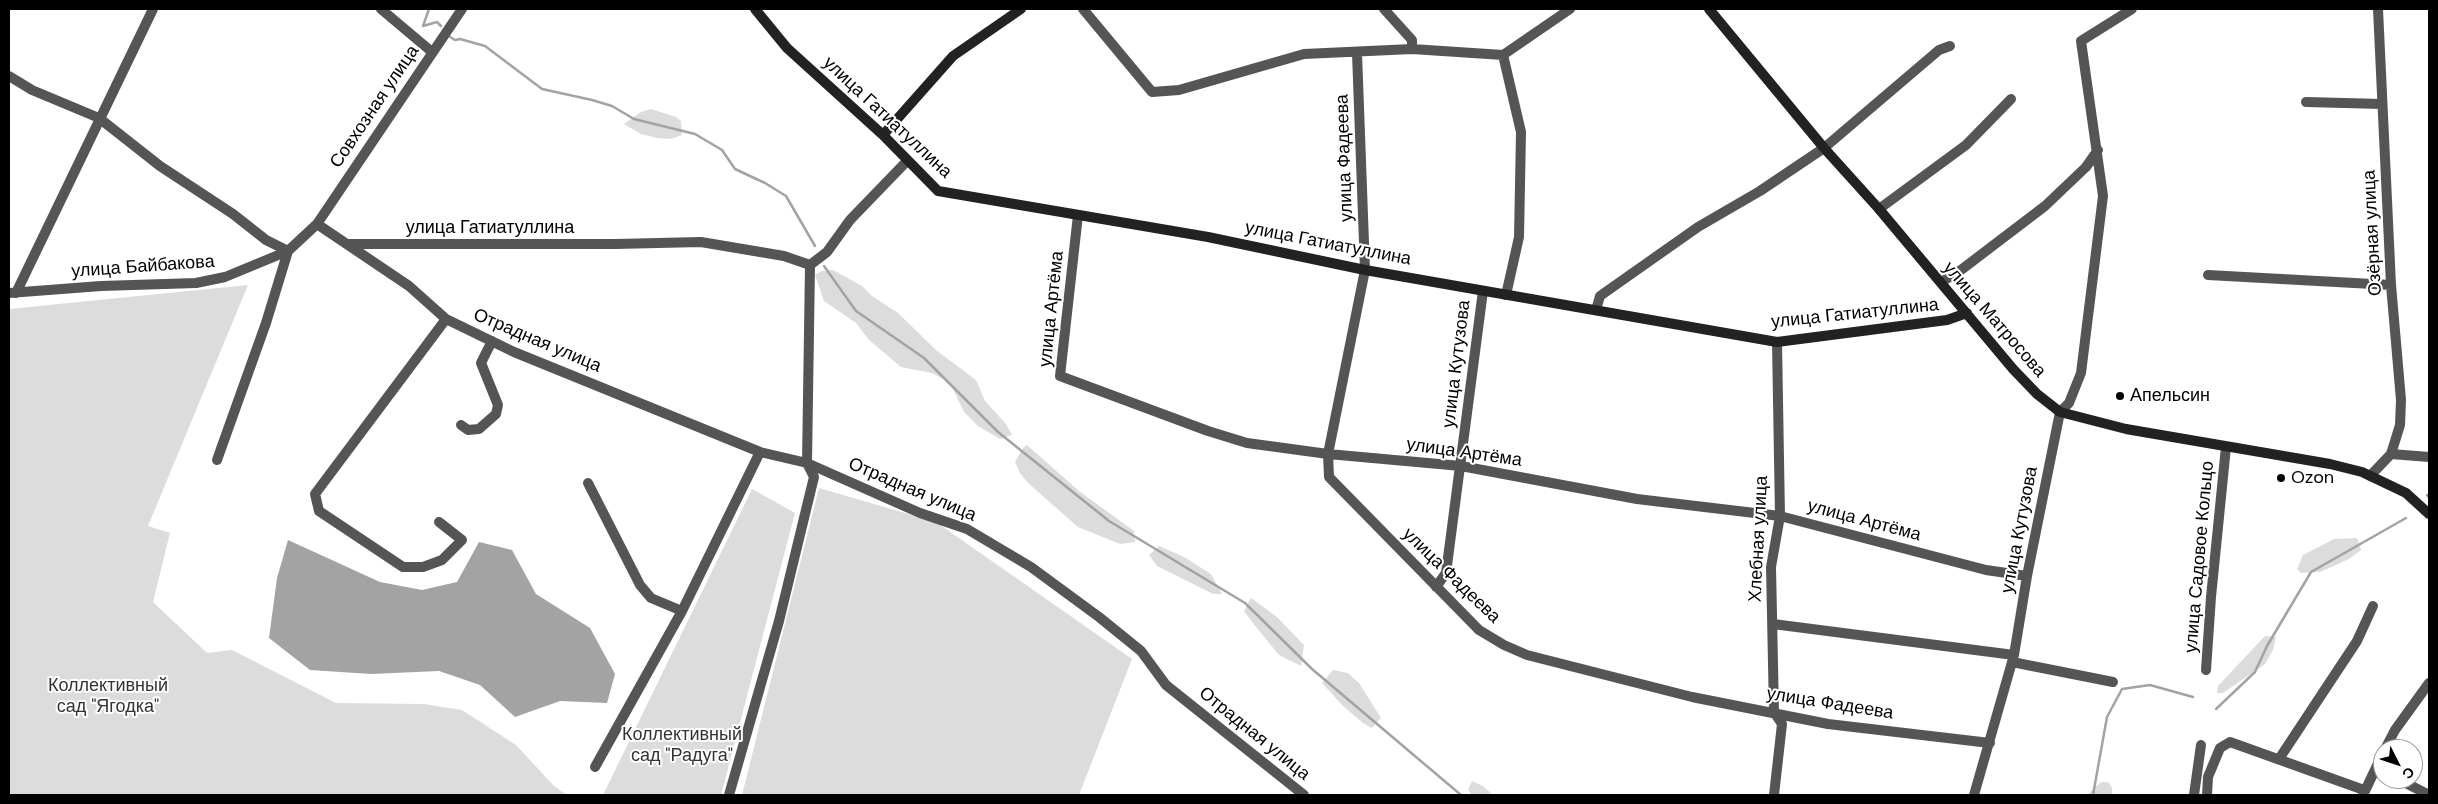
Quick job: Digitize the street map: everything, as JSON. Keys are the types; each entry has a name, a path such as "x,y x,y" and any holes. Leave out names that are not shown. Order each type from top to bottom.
{"street":[{"name":"улица Байбакова","path":"12,293 153,9"},
{"path":"381,9 432,52"},
{"name":"Совхозная улица","path":"317,224 462,9"},
{"name":"улица Гатиатуллина","path":"755,9 787,48 883,136 938,192 1244,244 1366,270 1777,342 1947,320 1967,313"},
{"path":"883,136 953,56 1021,9"},
{"path":"1083,9 1152,92 1179,90 1304,54 1412,50 1503,55 1570,9"},
{"path":"1384,9 1412,40 1412,50"},
{"name":"улица Матросова","path":"1708,9 1824,148 1879,209 2037,394 2060,412 2126,429 2330,464 2366,474 2406,493 2429,514"},
{"path":"2060,412 2068,403 2081,373 2103,196 2098,150 2081,41 2132,9"},
{"name":"Озёрная улица","path":"2378,9 2391,285 2401,400 2400,425 2391,454"},
{"path":"1596,310 1600,296 1698,227 1760,191 1824,148 1939,50 1950,46"},
{"name":"улица Фадеева","path":"1357,53 1366,270 1328,454 1329,476 1479,630 1504,645 1527,655 1692,697 1828,724 1990,743"},
{"path":"1503,55 1521,132 1519,236 1506,295"},
{"path":"9,76 32,90 99,118 160,166 233,214 266,240 288,251 266,323 217,460"},
{"path":"1879,209 1966,145 2011,99"},
{"path":"2306,102 2382,104"},
{"path":"1941,282 1958,272 2045,206 2086,167 2098,150"},
{"path":"729,795 779,621 814,477 807,463 810,265 827,252 850,220 908,161"},
{"name":"улица Артёма","path":"1078,215 1060,376 1208,431 1247,443 1328,454 1461,466 1637,499 1780,516 1986,570 2027,576"},
{"name":"улица Байбакова","path":"12,293 102,286 196,283 225,277 288,251 317,224"},
{"name":"Отрадная улица","path":"317,224 409,286 446,319 492,341 760,452 807,463 920,513 967,529 1031,567 1141,651 1166,685 1304,795"},
{"name":"улица Гатиатуллина","path":"347,244 615,244 701,242 784,256 810,265"},
{"path":"2208,275 2391,285"},
{"name":"улица Кутузова","path":"1436,587 1446,573 1483,291"},
{"name":"Отрадная улица","path":"439,522 462,540 442,560 422,567 403,567 319,511 315,494 446,319"},
{"path":"460,425 468,430 479,429 496,414 498,404 481,363 492,341"},
{"name":"Хлебная улица","path":"1774,795 1782,724 1774,712 1771,567 1780,516 1777,342"},
{"name":"улица Кутузова","path":"1974,795 2013,658 2027,576 2060,412"},
{"name":"улица Садовое Кольцо","path":"2206,670 2211,597 2226,447"},
{"path":"595,767 682,611 760,452"},
{"path":"2366,474 2391,454 2429,457"},
{"path":"588,483 640,585 651,598 682,611"},
{"path":"2280,759 2356,641 2373,606"},
{"path":"1773,624 2013,658 2113,682"},
{"path":"2390,739 2428,686"},
{"path":"2207,795 2208,777 2220,748 2230,742 2280,759 2364,793 2373,779"},
{"path":"2194,795 2200,745"},
{"path":"2417,789 2429,795"}],"green space":[{"path":"651,109 676,117 681,121 682,135 671,139 657,138 641,134 624,124 641,112"},
{"path":"833,270 862,286 872,296 898,313 936,350 976,380 985,401 1006,424 1012,435 1000,439 978,426 964,412 950,383 932,373 901,367 869,340 856,323 824,301 815,275 822,271"},
{"name":"Коллективный сад \"Ягодка\"","path":"248,285 148,526 170,533 153,602 207,653 232,650 336,703 424,704 462,710 516,745 554,786 567,795 9,795 9,309"},
{"path":"1027,445 1079,491 1134,531 1135,542 1120,544 1078,527 1028,483 1020,473 1015,462 1023,448"},
{"path":"819,488 936,522 1132,659 1079,795 742,795"},
{"name":"Коллективный сад \"Радуга\"","path":"752,489 795,513 721,795 603,795"},
{"path":"2357,538 2361,550 2349,559 2320,572 2301,573 2297,569 2303,555 2334,539"},
{"path":"1159,546 1184,557 1211,574 1222,594 1213,594 1157,566 1149,555"},
{"path":"1251,598 1277,617 1304,645 1301,666 1279,655 1252,622 1244,611"},
{"path":"2265,636 2276,637 2273,650 2265,664 2223,693 2217,693 2218,686"},
{"path":"1333,670 1348,673 1359,683 1381,718 1372,728 1363,723 1342,705 1322,683"},
{"path":"1472,781 1483,786 1493,795 1472,795 1468,790"},
{"path":"2101,782 2108,782 2112,788 2112,795 2087,795"}],"shaded area":[{"path":"288,540 380,582 422,590 457,582 479,542 512,550 536,594 590,628 615,674 607,703 560,701 515,717 480,685 439,671 371,674 310,670 269,638 277,578"}],"waterway":[{"path":"429,9 423,26 437,22 441,26"},
{"path":"450,37 455,40 460,39 485,46 542,89 592,100 612,106 634,119 695,134 722,150 735,169 765,183 786,196 815,246"},
{"path":"824,266 856,311 924,358 998,432 1109,521 1245,603 1312,669 1461,795"},
{"path":"2216,709 2255,672 2267,646 2311,572 2406,518"},
{"path":"2093,795 2107,717 2122,689 2150,685 2193,697"}],"place":[{"name":"Апельсин","path":"2120,396"},
{"name":"Ozon","path":"2281,478"}]}
